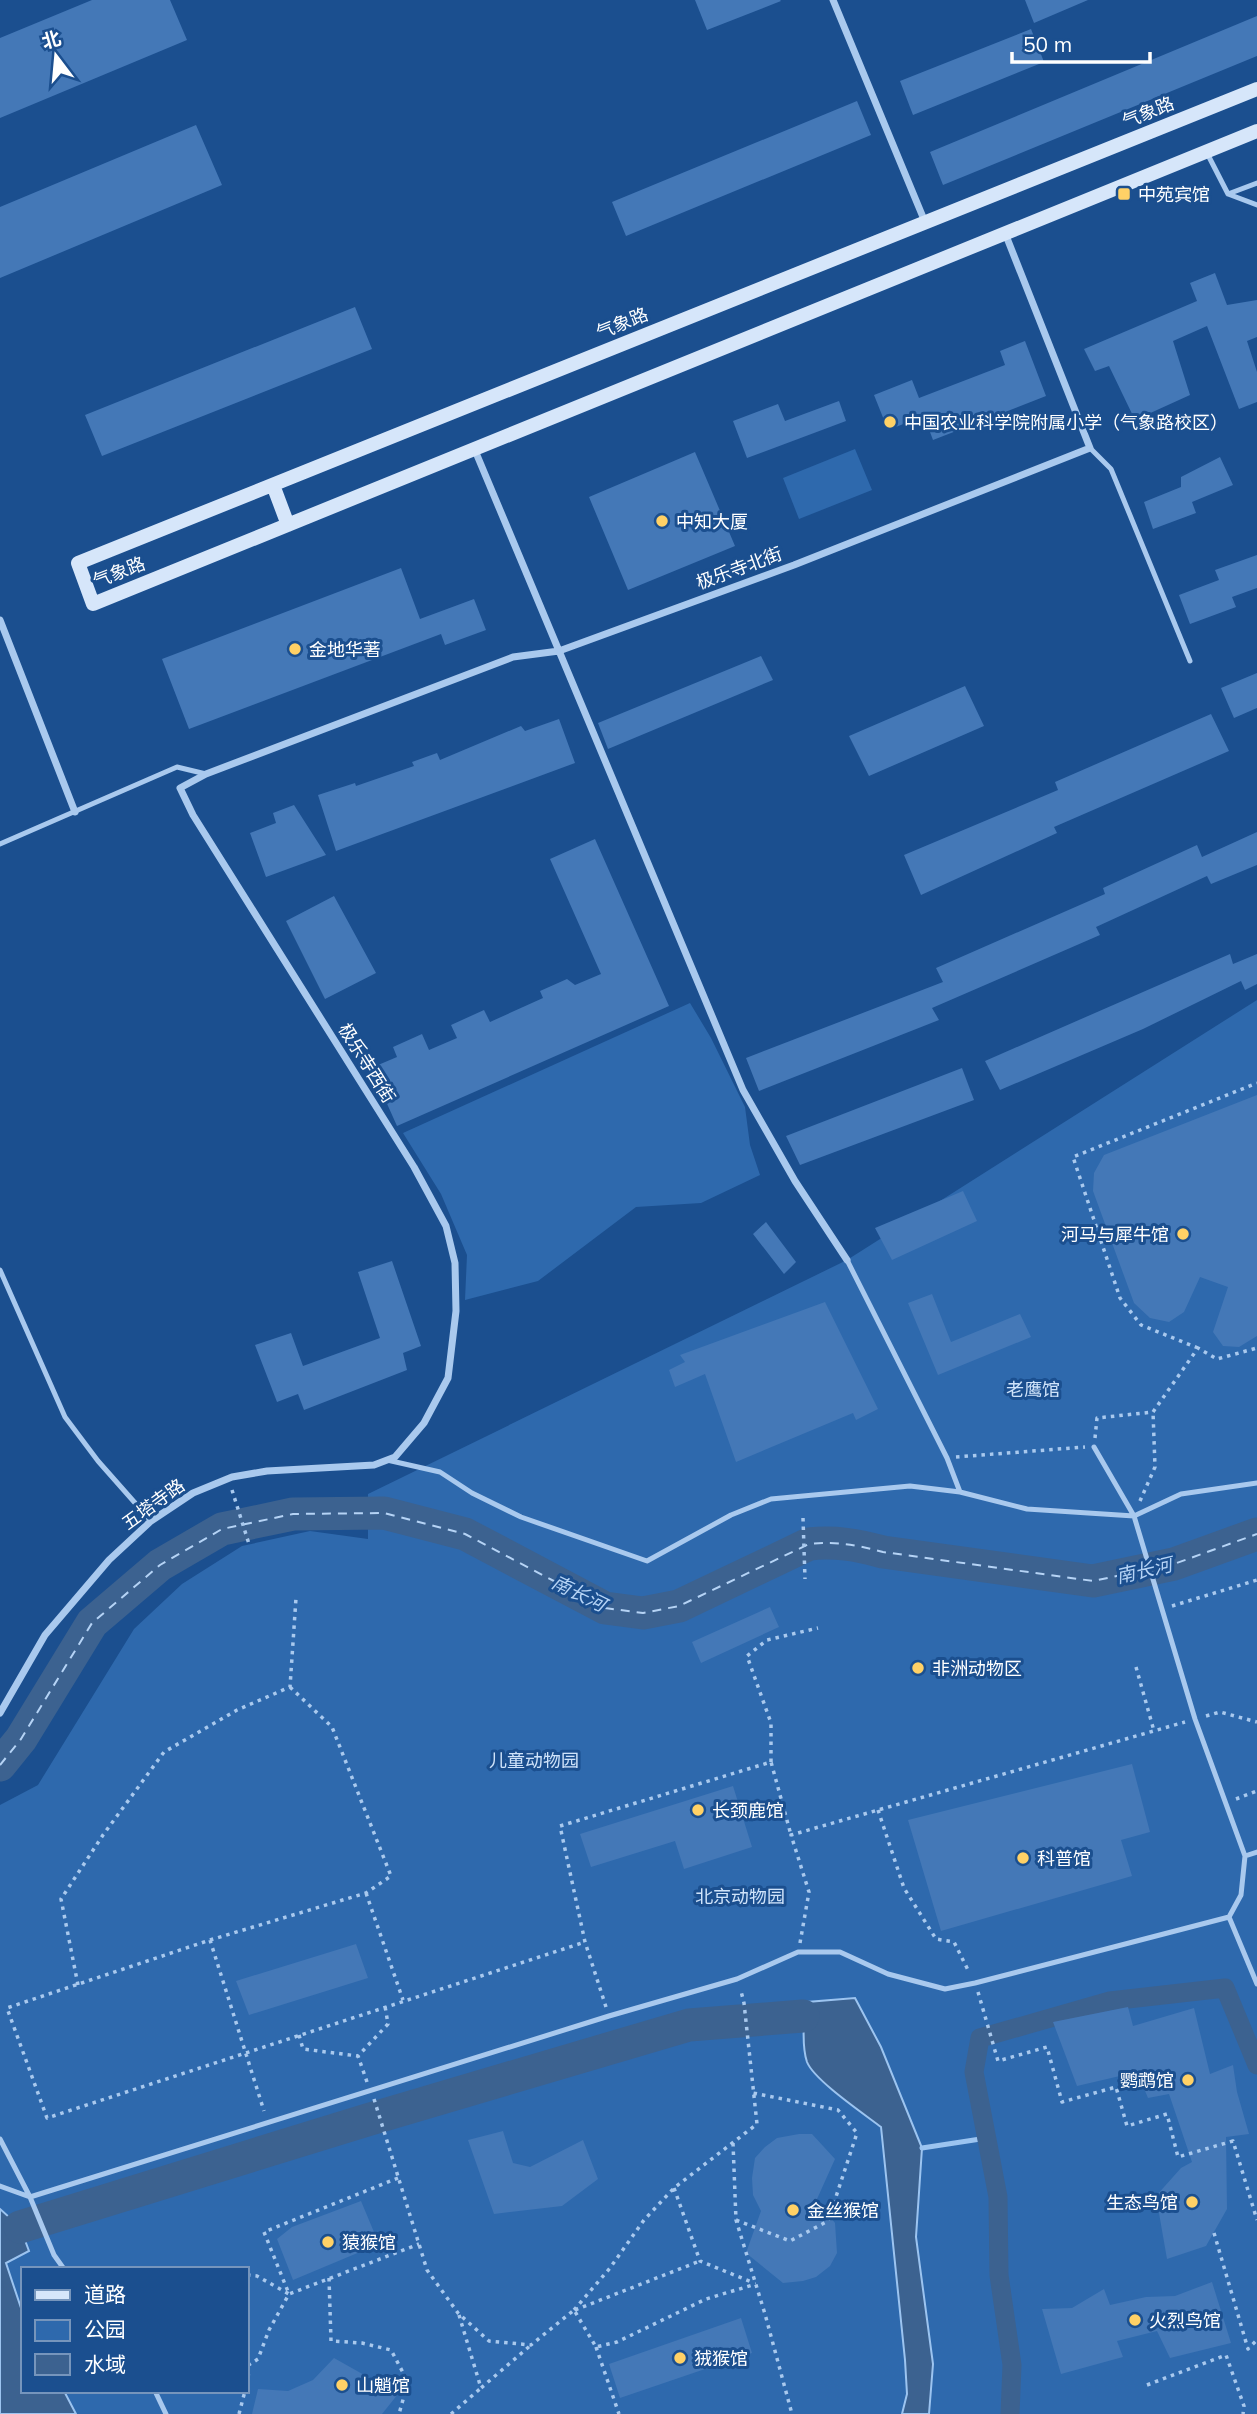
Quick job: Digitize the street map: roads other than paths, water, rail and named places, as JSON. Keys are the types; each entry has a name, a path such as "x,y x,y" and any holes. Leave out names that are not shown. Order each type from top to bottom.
{"street":[{"path":"833,0 925,222"},
{"name":"气象路","path":"1257,89 78,563 93,604 1257,131"},
{"path":"1004,233 1090,448"},
{"path":"474,448 743,1090 795,1181 847,1260"},
{"name":"极乐寺北街","path":"180,788 205,774 513,657 559,651 794,565 1090,448"},
{"path":"273,485 288,525"},
{"path":"0,620 75,812"},
{"name":"极乐寺西街","path":"180,788 193,815 414,1167 446,1226 455,1263 456,1299 448,1378 424,1423 395,1457 387,1460"},
{"name":"五塔寺路","path":"0,1713 45,1635 108,1560 151,1521 193,1493 228,1478 267,1471 373,1465 387,1460"}],"lane":[{"path":"1206,151 1228,194 1257,205"},
{"path":"1228,194 1257,183"},
{"path":"1090,448 1111,469 1190,661"},
{"path":"0,844 177,767 205,774"},
{"path":"847,1260 947,1458 960,1492"},
{"path":"0,1270 65,1417 98,1461 151,1521"},
{"path":"0,2186 30,2197 372,2093 609,2016 737,1979 798,1952 840,1952 888,1974 945,1989 1229,1917 1241,1895 1245,1856 1195,1719 1134,1516 1094,1447"},
{"path":"387,1460 440,1472 472,1493 521,1517 647,1561 731,1515 771,1499 910,1486 960,1492 1027,1509 1134,1516 1181,1494 1257,1483"},
{"path":"1245,1856 1257,1852"},
{"path":"1229,1917 1257,1984"},
{"path":"0,2139 30,2197 54,2255 63,2267"},
{"path":"156,2393 166,2414"}],"water":[{"path":"855,1998 881,2047 922,2148 916,2237 933,2364 929,2414 902,2414 907,2394 905,2360 881,2127 819,2078 805,2056 807,2002"},
{"path":"0,2209 20,2227 29,2251 6,2263 21,2308 21,2393 65,2393 76,2414 0,2414"}],"waterway":[{"name":"南长河","path":"0,1765 21,1739 92,1623 160,1565 222,1529 293,1514 384,1513 465,1534 605,1608 643,1613 679,1606 809,1544 846,1544 883,1552 1093,1581 1174,1564 1257,1534"},
{"path":"1010,2414 1012,2365 999,2275 998,2197 974,2072 980,2038 1110,2001 1225,1988 1257,2065"},
{"path":"20,2227 367,2120 689,2025 803,2016"},
{"path":"922,2148 987,2138"}],"place":[{"name":"中苑宾馆","path":"1124,194"},
{"name":"中国农业科学院附属小学（气象路校区）","path":"890,422"},
{"name":"中知大厦","path":"662,521"},
{"name":"金地华著","path":"295,649"},
{"name":"河马与犀牛馆","path":"1183,1234"},
{"name":"非洲动物区","path":"918,1668"},
{"name":"长颈鹿馆","path":"698,1810"},
{"name":"科普馆","path":"1023,1858"},
{"name":"鹦鹉馆","path":"1188,2080"},
{"name":"生态鸟馆","path":"1192,2202"},
{"name":"金丝猴馆","path":"793,2210"},
{"name":"猿猴馆","path":"328,2242"},
{"name":"火烈鸟馆","path":"1135,2320"},
{"name":"狨猴馆","path":"680,2358"},
{"name":"山魈馆","path":"342,2385"}],"park label":[{"name":"老鹰馆","path":"1033,1389"},
{"name":"儿童动物园","path":"534,1760"},
{"name":"北京动物园","path":"740,1896"}]}
